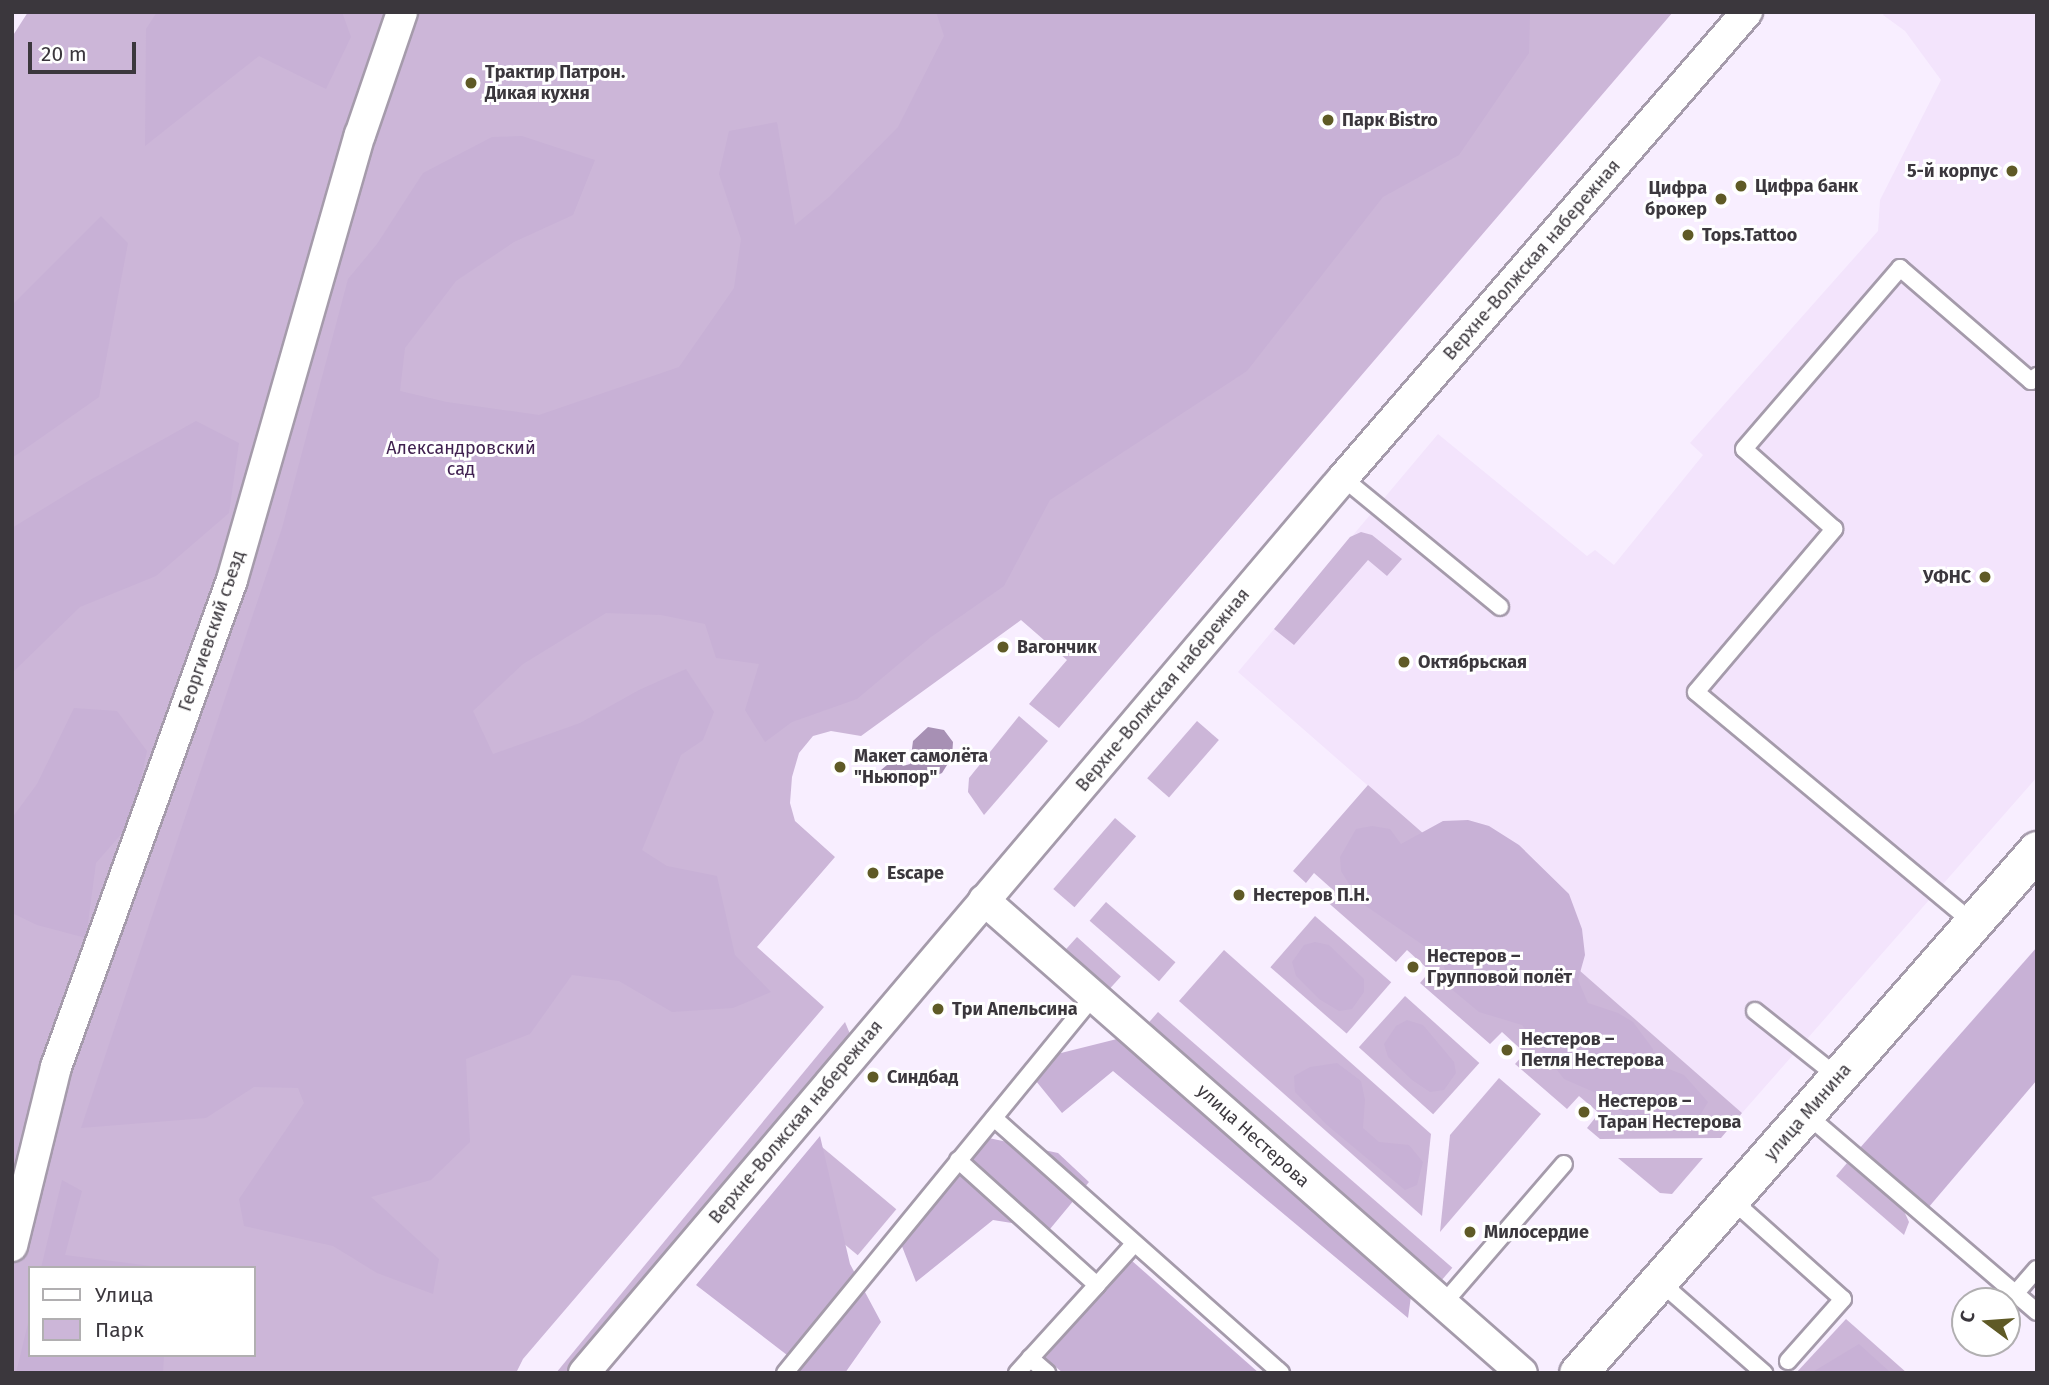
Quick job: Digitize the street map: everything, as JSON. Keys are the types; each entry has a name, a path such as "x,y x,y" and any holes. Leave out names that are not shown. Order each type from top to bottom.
{"street":[{"name":"Георгиевский съезд","path":"12,1246 55,1067 232,580 360,135 402,12"},
{"name":"Верхне-Волжская набережная","path":"584,1373 1343,478 1747,12"},
{"name":"улица Минина","path":"1578,1373 2037,850"},
{"name":"улица Нестерова","path":"984,900 1522,1373"}],"lane":[{"path":"1972,922 1696,692 1834,529 1744,449 1900,268 2031,381 2037,376"},
{"path":"1343,478 1500,607"},
{"path":"785,1373 1094,995"},
{"path":"1755,1011 1838,1077"},
{"path":"1806,1114 2007,1287"},
{"path":"994,1118 1281,1373"},
{"path":"958,1160 1097,1285"},
{"path":"1443,1304 1564,1164"},
{"path":"1731,1199 1843,1299 1788,1361"},
{"path":"1017,1373 1134,1244"},
{"path":"2021,1287 2037,1269"},
{"path":"1659,1281 1764,1373"},
{"path":"2021,1299 2037,1312"},
{"path":"1030,1358 1047,1373"}],"shaded area":[{"path":"1885,12 2037,12 2037,777 1742,1113 1238,672 1438,434 1587,556 1595,550 1614,565 1703,455 1690,443 1878,231 1880,200 1941,80 1905,31 1883,15"},
{"path":"928,727 944,730 953,742 952,757 942,773 913,786 891,783 884,779 881,770 887,765 897,760 903,766 910,764 913,741"}],"green space":[{"name":"Александровский сад","path":"28,12 1673,12 1059,728 1029,704 1067,660 1021,620 861,736 831,731 813,736 799,753 792,777 790,803 795,821 835,857 757,947 824,1007 523,1359 516,1373 12,1373 12,37"},
{"path":"157,12 342,12 351,37 326,89 259,56 145,146 146,29"},
{"path":"936,12 1530,12 1529,53 1459,155 1383,197 1247,371 1050,500 1004,586 931,637 857,699 792,722 765,742 745,710 759,664 716,658 705,624 661,615 606,613 523,664 473,711 493,754 580,723 639,690 686,669 714,712 703,740 681,755 642,850 667,866 717,876 735,955 771,992 733,1008 672,1012 619,981 572,975 530,1034 466,1059 470,1142 431,1180 371,1197 439,1259 433,1294 377,1273 333,1246 244,1226 239,1199 304,1103 298,1088 254,1087 206,1118 81,1128 282,528 348,279 377,244 423,173 492,137 522,136 595,160 573,215 514,242 456,281 405,348 400,391 447,402 539,415 679,367 734,288 741,239 719,174 729,131 777,122 795,225 829,197 898,127 944,36"},
{"path":"101,216 128,243 99,397 12,458 12,305"},
{"path":"196,421 239,443 229,513 156,576 80,607 12,673 12,528 90,480"},
{"path":"1361,532 1372,535 1402,559 1387,576 1368,560 1294,645 1274,629 1350,537"},
{"path":"74,708 117,711 147,751 131,823 96,863 86,938 37,925 12,913 12,818 37,784"},
{"path":"1019,716 1048,741 984,815 968,792 969,778"},
{"path":"1197,721 1219,740 1169,797 1147,778"},
{"path":"1368,785 1742,1113 1721,1138 1600,1139 1587,1128 1599,1113 1579,1096 1567,1109 1515,1064 1525,1053 1502,1032 1490,1044 1420,983 1430,971 1407,950 1396,962 1324,899 1332,889 1314,873 1306,883 1293,871"},
{"path":"1115,818 1136,836 1074,907 1053,889"},
{"path":"1468,820 1489,826 1519,845 1569,894 1582,929 1585,955 1578,980 1588,1003 1618,1013 1633,1022 1653,1049 1654,1063 1684,1075 1708,1102 1696,1122 1668,1121 1648,1126 1623,1117 1619,1103 1564,1079 1522,1025 1479,1012 1449,987 1442,958 1360,902 1341,871 1340,857 1356,829 1372,826 1390,829 1401,844 1443,821"},
{"path":"1106,902 1175,962 1159,981 1090,921"},
{"path":"1315,916 1391,982 1347,1034 1270,967"},
{"path":"1077,937 1121,976 1105,994 1061,955"},
{"path":"1315,942 1329,945 1364,979 1364,992 1352,1009 1339,1011 1319,999 1296,976 1292,962 1304,945"},
{"path":"2037,947 2037,1080 1928,1208 1859,1149"},
{"path":"1224,950 1431,1134 1422,1216 1179,1001"},
{"path":"1405,996 1479,1063 1433,1114 1359,1047"},
{"path":"1158,1012 1452,1268 1439,1284 1144,1028"},
{"path":"1407,1020 1423,1025 1454,1062 1456,1073 1444,1090 1430,1092 1412,1080 1388,1057 1384,1044 1396,1026"},
{"path":"845,1022 850,1034 566,1373 556,1373"},
{"path":"1125,1037 1412,1289 1408,1318 1113,1071 1062,1113 1036,1081 1057,1054"},
{"path":"1337,1063 1361,1081 1365,1100 1363,1128 1379,1142 1409,1145 1423,1162 1417,1185 1405,1190 1327,1125 1295,1092 1294,1076 1310,1067"},
{"path":"1499,1078 1541,1114 1440,1232 1450,1135"},
{"path":"970,1134 1058,1153 1089,1182 1050,1229 993,1220 916,1282 894,1226"},
{"path":"820,1136 850,1264 881,1322 845,1373 781,1373 787,1355 696,1285"},
{"path":"822,1147 896,1209 858,1255 783,1193"},
{"path":"1618,1158 1703,1158 1672,1194 1660,1193"},
{"path":"1847,1163 1904,1211 1909,1222 1904,1235 1836,1176"},
{"path":"62,1180 82,1191 65,1255 151,1266 41,1266"},
{"path":"1131,1260 1259,1373 1063,1373 1045,1358"},
{"path":"1846,1319 1907,1373 1796,1373"},
{"path":"28,1323 28,1357 164,1357 163,1373 16,1373"},
{"path":"1859,1344 1891,1373 1811,1373"}],"place":[{"name":"Трактир Патрон. Дикая кухня","path":"471,83"},
{"name":"Парк Bistro","path":"1328,120"},
{"name":"5-й корпус","path":"2012,171"},
{"name":"Цифра банк","path":"1741,186"},
{"name":"Цифра брокер","path":"1721,199"},
{"name":"Tops.Tattoo","path":"1688,235"},
{"name":"УФНС","path":"1985,577"},
{"name":"Вагончик","path":"1003,647"},
{"name":"Октябрьская","path":"1404,662"},
{"name":"Макет самолёта \"Ньюпор\"","path":"840,767"},
{"name":"Escape","path":"873,873"},
{"name":"Нестеров П.Н.","path":"1239,895"},
{"name":"Нестеров – Групповой полёт","path":"1413,967"},
{"name":"Три Апельсина","path":"938,1009"},
{"name":"Нестеров – Петля Нестерова","path":"1507,1050"},
{"name":"Синдбад","path":"873,1077"},
{"name":"Нестеров – Таран Нестерова","path":"1584,1112"},
{"name":"Милосердие","path":"1470,1232"}]}
